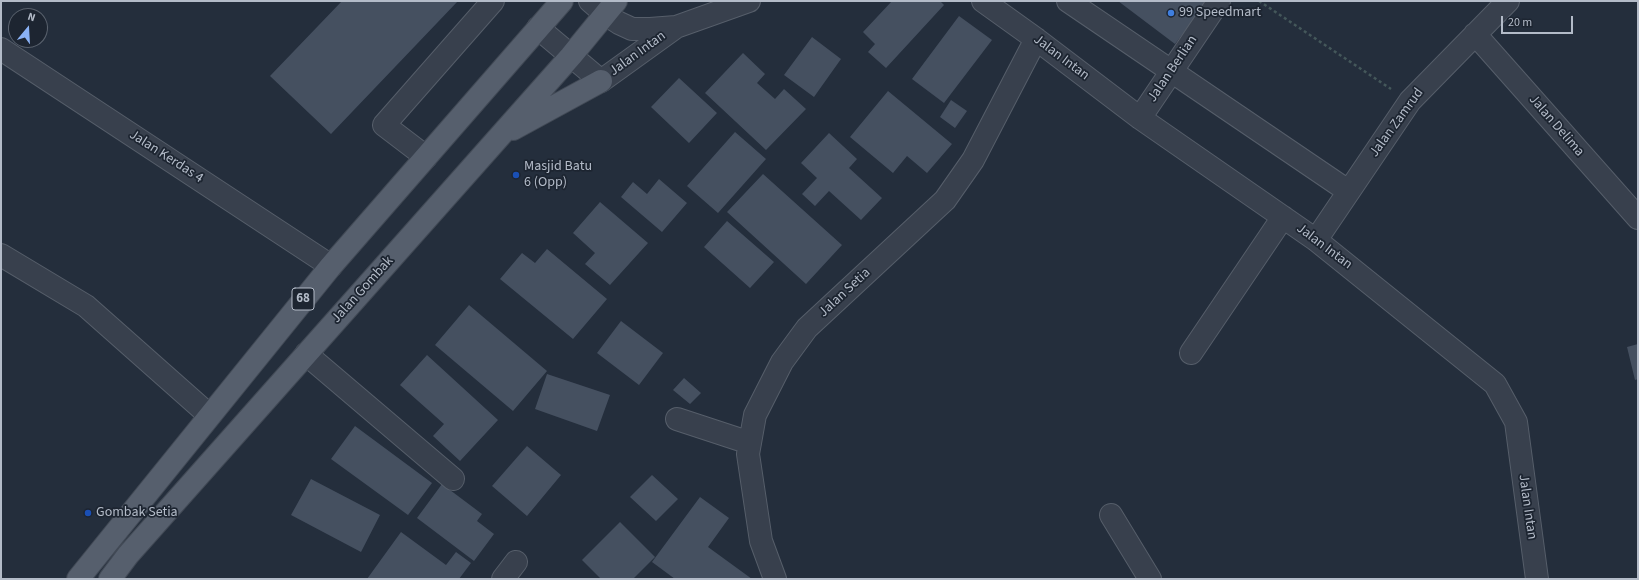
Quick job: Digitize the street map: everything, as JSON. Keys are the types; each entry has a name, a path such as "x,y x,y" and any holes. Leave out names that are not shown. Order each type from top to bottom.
{"main road":[{"name":"68","path":"78,579 331,266 562,1"},
{"name":"Jalan Gombak","path":"110,579 128,555 571,56 604,5"},
{"path":"499,136 600,81"}],"street":[{"path":"426,157 384,125 493,1"},
{"name":"Jalan Intan","path":"604,5 632,29 650,29 676,27 750,1"},
{"name":"Jalan Intan","path":"983,1 1036,39 1140,118 1316,240 1494,384 1516,422 1537,579"},
{"path":"1068,1 1348,191"},
{"name":"Jalan Berlian","path":"1140,118 1219,1"},
{"name":"Jalan Zamrud","path":"1316,240 1410,101 1508,1"},
{"name":"Jalan Intan","path":"600,81 676,27"},
{"path":"538,28 600,81"},
{"name":"Jalan Delima","path":"1475,34 1638,218"},
{"name":"Jalan Setia","path":"775,579 761,541 748,454 755,415 782,362 807,328 945,200 973,160 1036,39"},
{"name":"Jalan Kerdas 4","path":"1,49 331,266"},
{"path":"1191,353 1283,217"},
{"path":"1,255 86,306 209,416"},
{"path":"306,354 453,479"},
{"path":"677,419 750,443"},
{"path":"1111,515 1150,579"},
{"path":"503,579 516,562"}],"path":[{"path":"1259,1 1410,101"}],"building":[{"path":"342,1 458,1 331,134 270,76"},
{"path":"892,1 940,1 944,5 886,68 868,52 875,44 863,32"},
{"path":"1118,1 1208,1 1175,44"},
{"path":"959,16 992,40 944,103 912,79"},
{"path":"812,37 841,59 814,97 784,75"},
{"path":"743,53 765,74 757,83 775,99 784,89 806,109 766,150 705,93"},
{"path":"679,78 717,113 689,143 651,107"},
{"path":"888,91 952,144 927,173 907,156 893,173 850,137"},
{"path":"951,100 967,111 955,128 940,117"},
{"path":"735,132 766,159 718,213 687,186"},
{"path":"829,133 857,159 849,168 882,198 861,220 829,191 815,206 802,194 817,178 801,163"},
{"path":"763,174 842,245 806,284 727,212"},
{"path":"659,179 687,203 662,232 621,197 633,182 647,194"},
{"path":"600,202 648,243 610,285 585,264 595,253 573,233"},
{"path":"727,221 774,262 750,288 704,247"},
{"path":"547,249 607,299 573,339 500,279 522,253 535,263"},
{"path":"469,305 547,371 513,411 435,345"},
{"path":"621,321 663,353 639,385 597,353"},
{"path":"1638,344 1638,379 1635,380 1627,347"},
{"path":"427,355 498,420 460,461 433,436 444,424 400,385"},
{"path":"547,374 610,395 597,431 535,409"},
{"path":"684,378 701,393 690,404 673,390"},
{"path":"355,426 432,483 408,515 331,459"},
{"path":"527,446 561,475 527,516 492,486"},
{"path":"652,475 678,499 656,521 630,497"},
{"path":"311,479 380,515 361,552 291,515"},
{"path":"442,484 482,514 477,521 494,534 474,561 417,518"},
{"path":"700,497 729,518 708,547 752,579 675,579 652,562"},
{"path":"620,522 655,557 633,579 601,579 582,560"},
{"path":"401,532 446,565 456,552 471,563 459,579 367,579"}],"place":[{"name":"99 Speedmart","path":"1171,13"},
{"name":"Masjid Batu 6 (Opp)","path":"516,175"},
{"name":"Gombak Setia","path":"88,513"}]}
